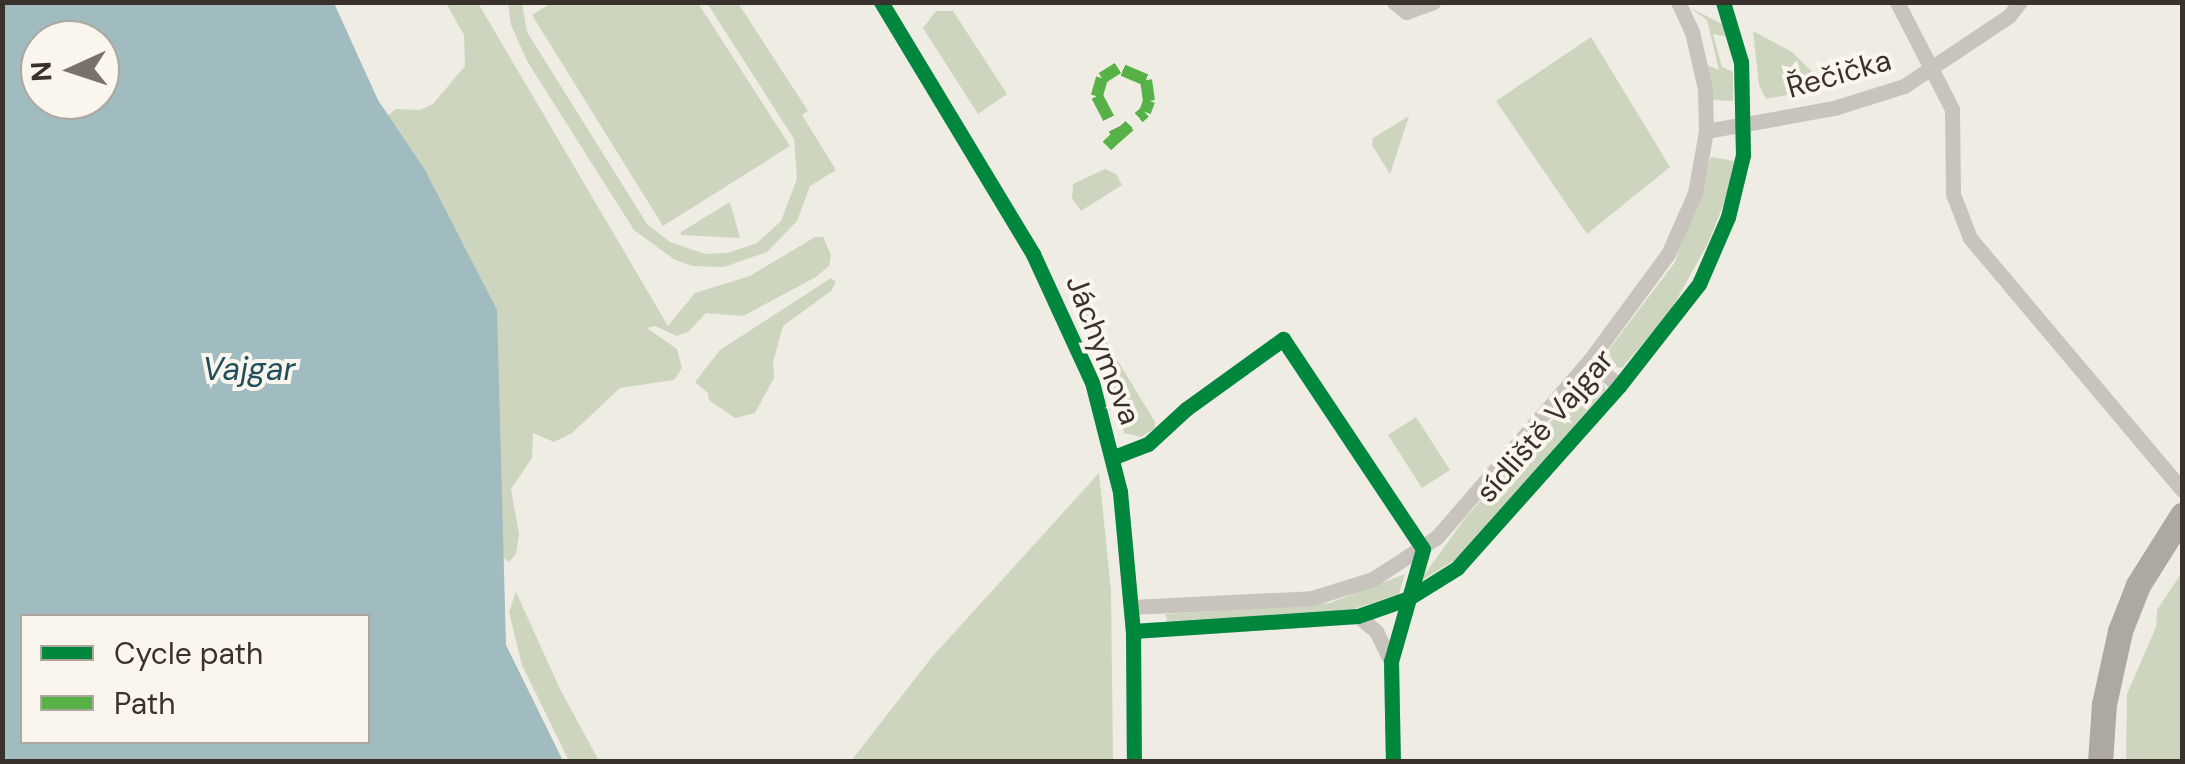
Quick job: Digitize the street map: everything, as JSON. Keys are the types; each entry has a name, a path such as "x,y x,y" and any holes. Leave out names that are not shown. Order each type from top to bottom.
{"main road":[{"path":"2100,762 2104,704 2120,631 2138,585 2182,514"}],"street":[{"name":"Jáchymova","path":"880,2 992,181 1056,296 1092,382 1114,457 1131,607 1134,762"},
{"path":"1394,2 1406,12 1433,2"},
{"name":"sídliště Vajgar","path":"1131,607 1312,598 1374,579 1423,549 1590,360 1668,254 1695,193 1706,132 1705,89 1692,32 1678,2"},
{"name":"sídliště Vajgar","path":"1133,631 1358,616 1409,598 1457,568 1619,386 1699,284 1728,217 1743,156 1741,62 1723,2"},
{"path":"1896,2 1935,70 1952,110 1953,194 1970,238 2182,490"},
{"name":"Řečička","path":"1706,132 1877,96 1935,70 2009,16 2020,2"},
{"path":"1114,457 1148,444 1186,409 1283,340 1423,549 1391,661 1393,762"},
{"path":"1590,360 1619,386"},
{"path":"1358,616 1376,630 1391,661"}],"green space":[{"path":"553,2 698,3 790,146 663,226 532,15"},
{"path":"446,3 478,3 668,326 695,293 750,276 815,237 823,237 831,255 829,266 816,277 743,316 706,313 688,332 677,336 655,326 647,328 677,349 682,368 674,380 620,388 572,433 554,442 533,433 532,458 511,489 519,534 516,554 509,562 504,558 388,115 396,109 420,110 433,104 465,66 464,35"},
{"path":"508,3 522,3 527,32 647,224 670,242 705,254 727,253 757,243 781,221 797,179 794,139 707,3 738,3 808,111 802,115 836,170 810,186 797,221 767,252 724,267 693,266 675,260 634,230 527,61 511,25"},
{"path":"1689,7 1722,24 1727,37 1713,34 1722,67 1733,72 1733,101 1710,100 1707,65 1719,70 1707,20"},
{"path":"936,11 953,11 1007,94 978,114 923,28"},
{"path":"1753,31 1792,52 1828,87 1766,99 1759,85"},
{"path":"1591,37 1670,167 1587,234 1496,101"},
{"path":"1409,116 1390,174 1372,145 1373,138"},
{"path":"1711,157 1734,161 1727,196 1708,243 1671,310 1622,368 1616,367 1608,351 1675,262"},
{"path":"1105,169 1116,174 1122,185 1081,211 1072,198 1073,184"},
{"path":"730,202 740,238 681,235 681,232"},
{"path":"1064,277 1110,347 1104,373 1092,340"},
{"path":"831,278 836,282 831,291 783,326 773,362 774,378 755,413 735,418 709,400 708,393 695,382 720,350"},
{"path":"1113,353 1155,422 1155,428 1141,437 1124,433 1106,381"},
{"path":"1590,378 1600,379 1606,389 1458,558 1419,582 1466,517"},
{"path":"1416,417 1450,470 1422,488 1388,435"},
{"path":"1099,473 1111,591 1113,761 851,761 932,657"},
{"path":"2182,572 2182,761 2126,761 2127,694 2156,627 2157,610"},
{"path":"1405,574 1399,594 1348,611 1167,621 1166,614 1330,603"},
{"path":"516,592 560,689 599,761 569,761 522,665 509,612"}],"water":[{"name":"Vajgar","path":"2,3 334,3 378,100 425,170 497,310 506,645 563,761 3,761"}],"marked path":[{"path":"1107,146 1145,112 1149,101 1146,80 1118,68 1102,78 1097,96 1118,136"}],"cycle path":[{"path":"881,2 1033,254 1092,382 1120,492 1133,631 1134,762"},
{"path":"1133,631 1358,616 1409,598 1457,568 1619,386 1699,284 1728,217 1743,155 1741,62 1723,2"},
{"path":"1114,457 1148,444 1186,409 1283,339 1423,549 1391,661 1393,762"}]}
